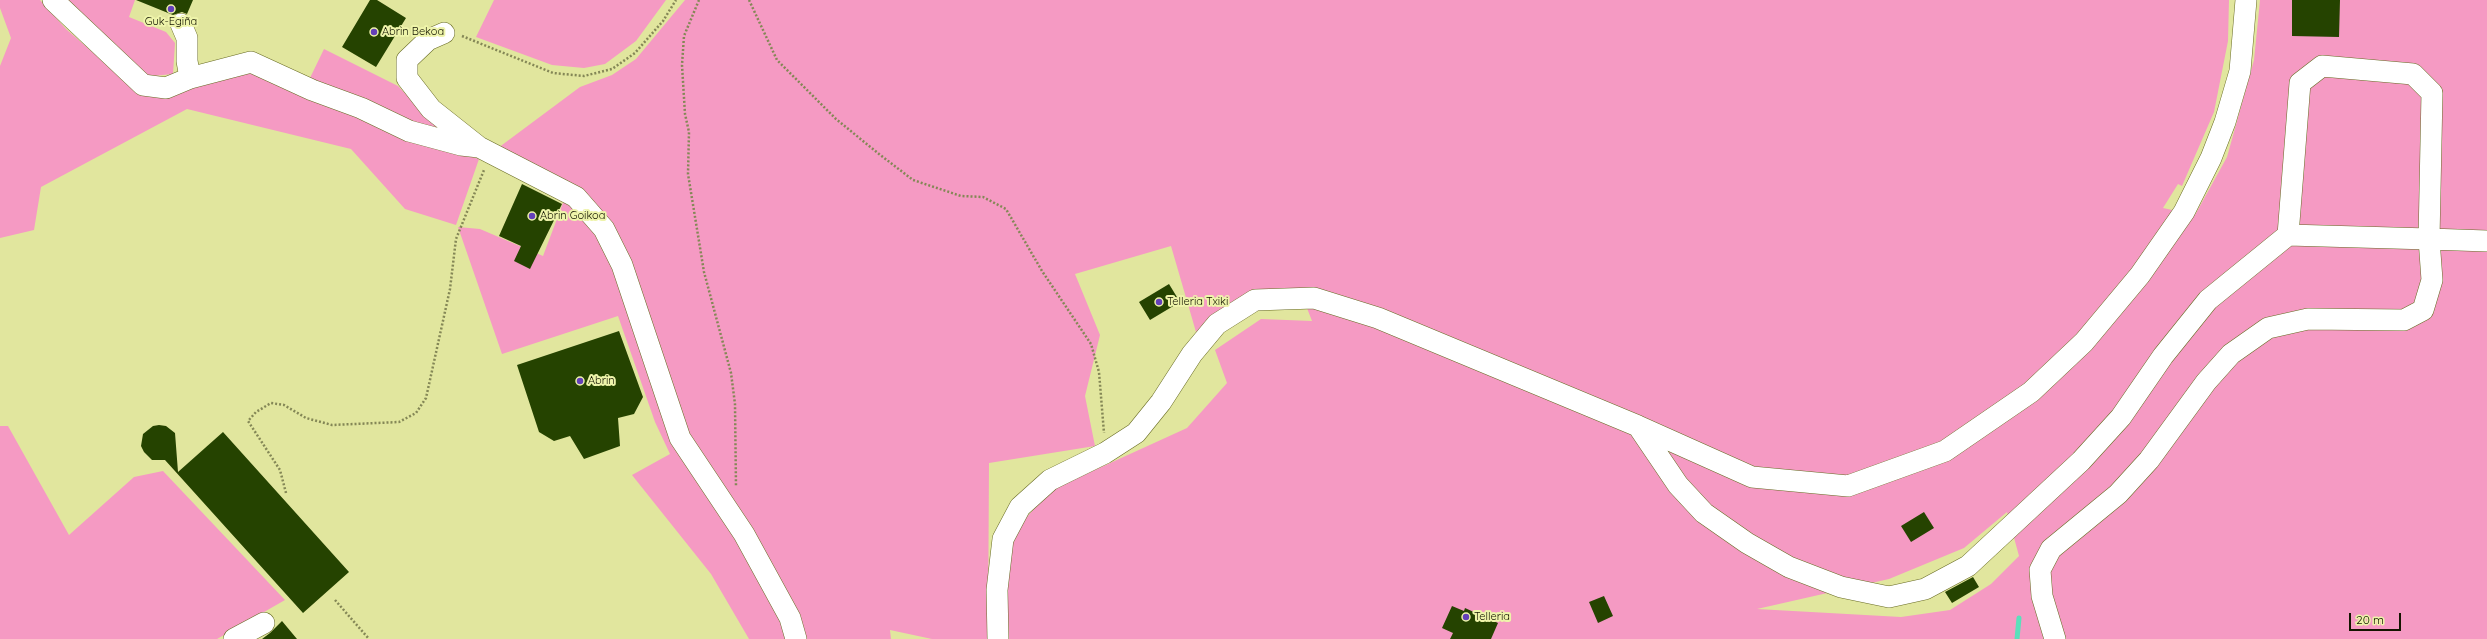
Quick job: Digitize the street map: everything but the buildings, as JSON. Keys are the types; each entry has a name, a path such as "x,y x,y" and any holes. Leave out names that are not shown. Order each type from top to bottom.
{"street":[{"path":"53,0 143,85 166,88 190,78 251,62 312,90 361,108 410,131 485,150"},
{"path":"998,639 997,590 1003,539 1020,507 1050,480 1105,453 1136,433 1161,402 1192,354 1217,324 1255,300 1314,298 1378,318 1638,426 1752,477 1848,486 1945,451 2031,392 2084,342 2140,275 2184,212 2211,158 2225,122 2240,71 2246,0"},
{"path":"181,24 187,38 186,61 190,78"},
{"path":"444,33 428,40 407,60 407,78 431,108 485,150 576,196 604,229 622,265 680,438 744,534 790,618 796,639"},
{"path":"2055,639 2042,596 2040,570 2051,549 2123,488 2149,460 2206,382 2231,354 2268,328 2308,320 2404,320 2423,310 2432,280 2429,239 2432,94 2413,74 2322,66 2300,83 2288,235"},
{"path":"1638,426 1678,485 1704,513 1747,543 1789,567 1841,587 1890,597 1925,589 1968,566 2081,462 2122,417 2163,356 2208,300 2288,235 2487,241"},
{"path":"234,639 264,623"}],"path":[{"path":"444,33 458,35 553,73 584,76 612,68 635,54 663,21 676,0"},
{"path":"699,0 684,36 682,65 685,114 690,132 688,174 704,272 731,373 735,404 735,494"},
{"path":"749,0 777,60 836,119 879,154 913,180 961,196 983,197 1006,209 1042,272 1090,344 1098,372 1105,453"},
{"path":"286,493 280,470 248,421 256,412 271,403 284,405 306,418 332,425 399,422 416,412 426,398 450,289 456,239 485,150"},
{"path":"335,600 369,639"}],"shaded area":[{"path":"0,0 40,0 66,29 135,89 248,71 410,138 479,159 456,225 405,209 351,149 187,109 41,187 34,230 0,238 0,66 11,38 0,8"},
{"path":"62,0 135,0 129,17 166,32 175,43 173,74 143,77"},
{"path":"494,0 666,0 636,41 605,64 584,68 552,65 476,37"},
{"path":"685,0 2229,0 2228,41 2214,112 2182,186 2178,184 2163,208 2195,215 2227,157 2254,60 2260,0 2487,0 2487,639 1006,639 1004,572 1016,529 1051,490 1187,428 1227,383 1215,350 1261,319 1312,321 1300,290 1251,291 1196,332 1171,246 1075,274 1100,335 1085,396 1095,446 989,463 988,639 932,639 890,630 891,639 749,639 711,574 632,475 670,454 655,422 618,316 502,354 458,227 480,229 543,256 569,187 498,148 580,87 612,75 636,59","holes":["2007,512 2019,556 1991,584 1950,610 1901,617 1757,609 1889,579 1964,548"]},
{"path":"324,49 398,86 418,107 457,139 404,123 309,80"},
{"path":"0,426 8,426 69,535 134,477 163,471 285,600 217,639 0,639"}],"waterway":[{"path":"2017,639 2019,618"}],"place":[{"name":"Guk-Egiña","path":"171,9"},
{"name":"Abrin Bekoa","path":"374,32"},
{"name":"Abrin Goikoa","path":"532,216"},
{"name":"Telleria Txiki","path":"1159,302"},
{"name":"Abrin","path":"580,381"},
{"name":"Telleria","path":"1466,617"}]}
